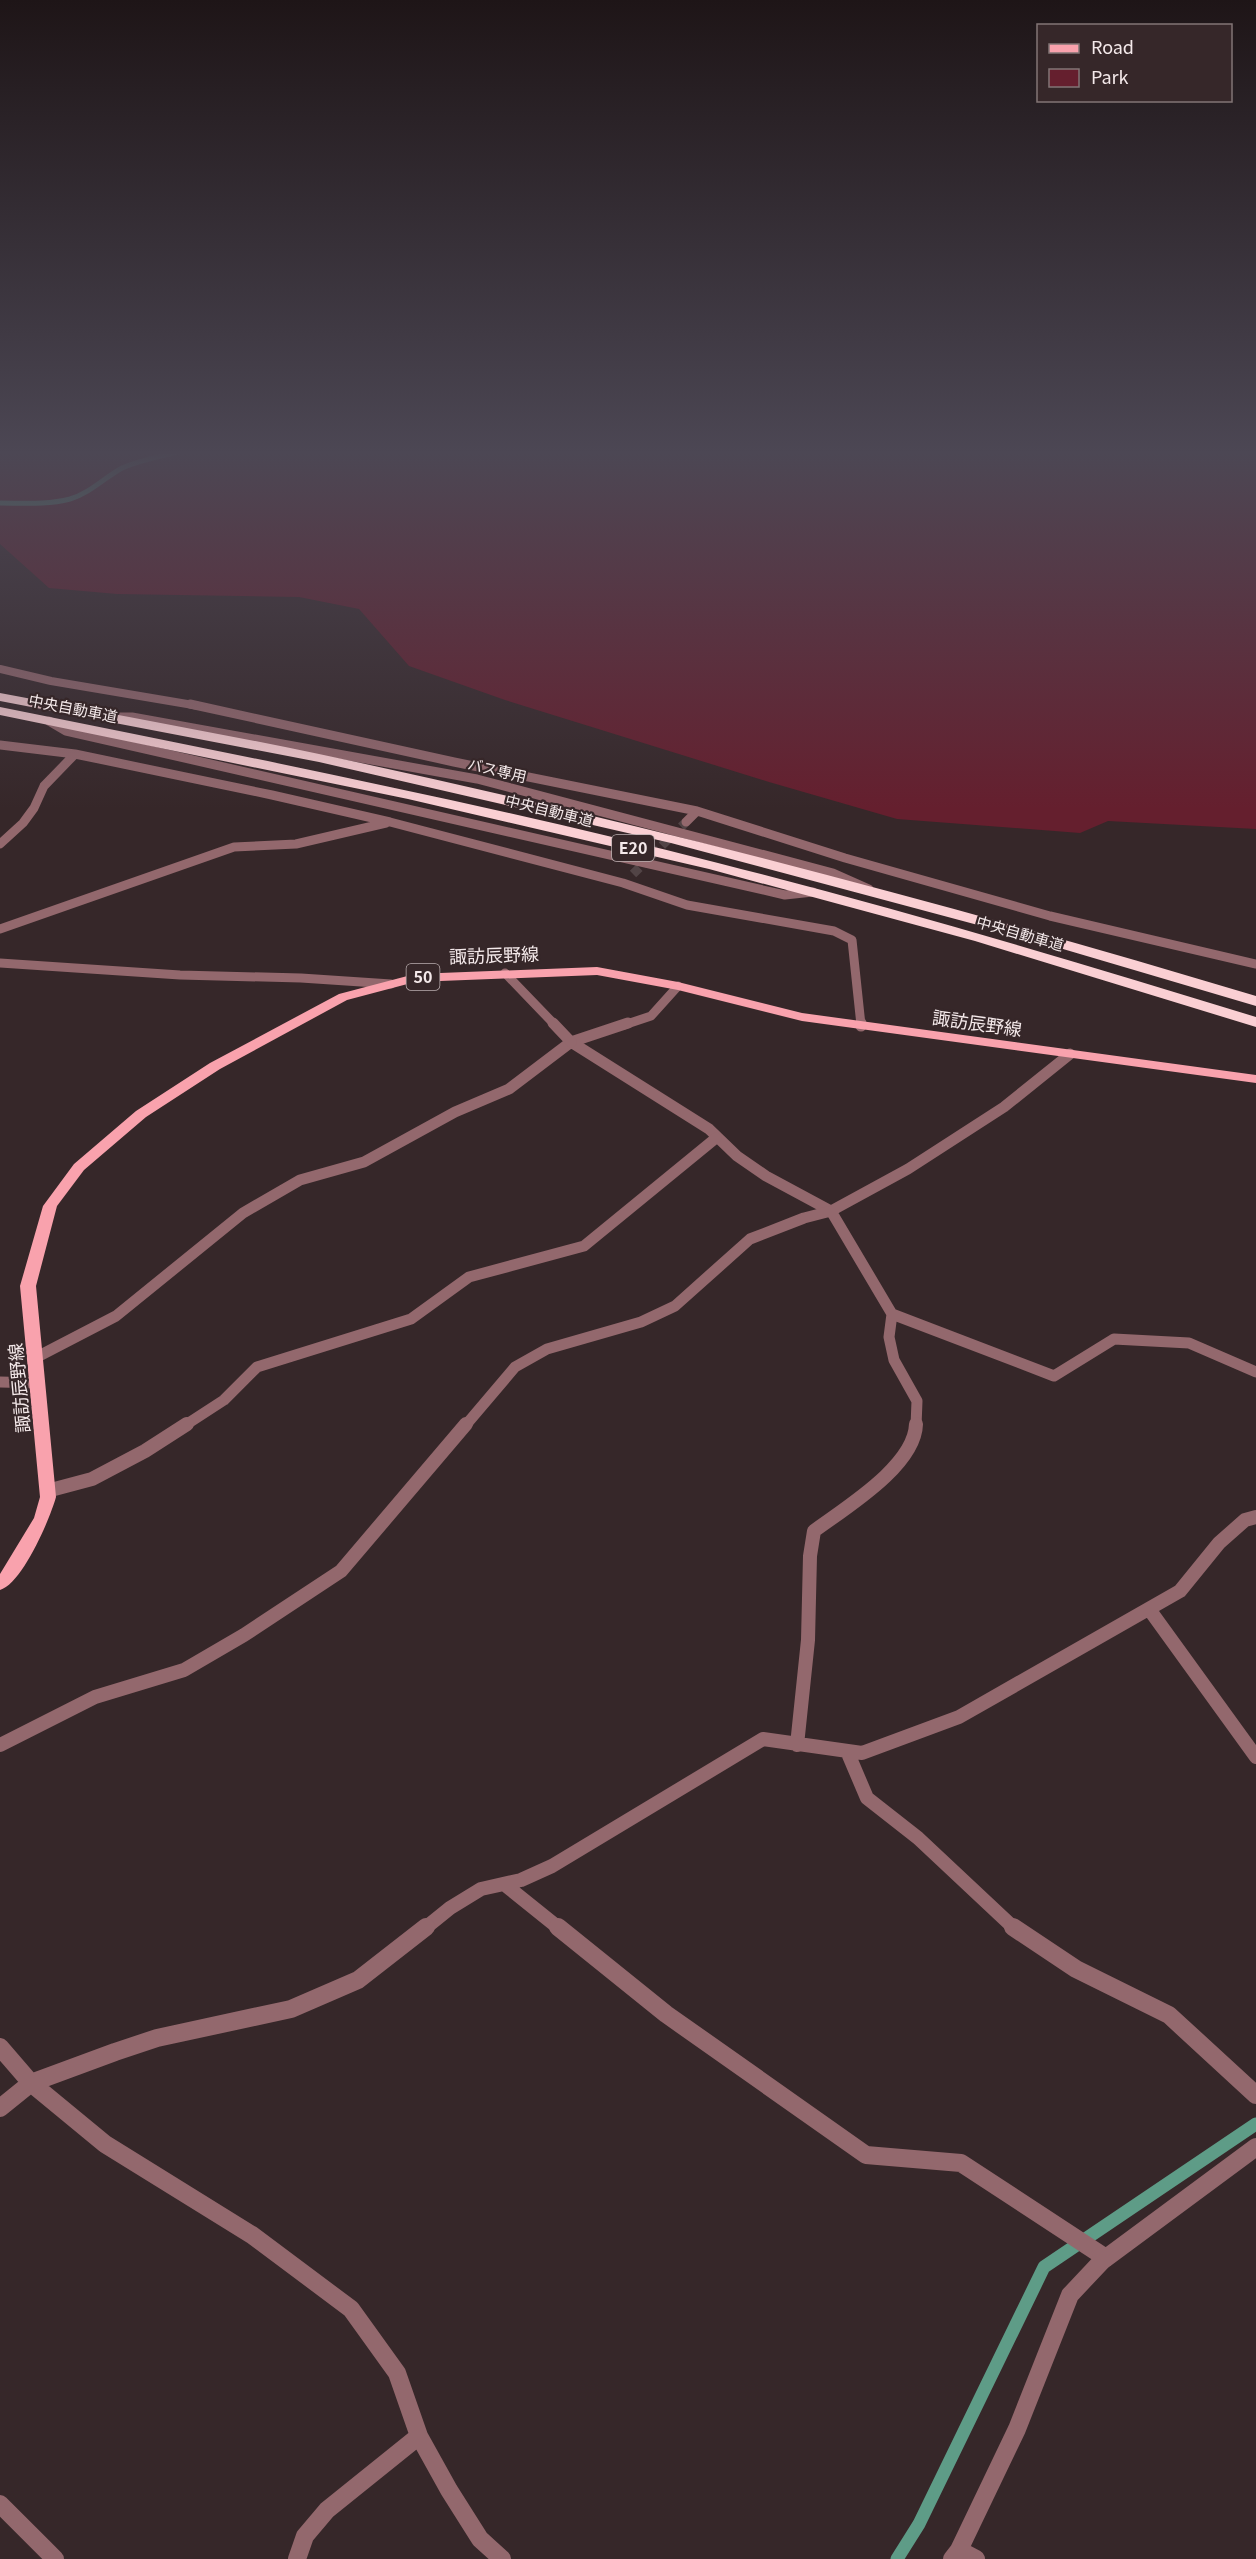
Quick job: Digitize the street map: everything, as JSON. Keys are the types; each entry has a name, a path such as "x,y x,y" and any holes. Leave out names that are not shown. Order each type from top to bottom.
{"highway":[{"name":"中央自動車道","path":"0,697 318,758 874,890 1256,1001"},
{"name":"中央自動車道","path":"0,711 269,764 813,892 1048,959 1256,1022"}],"main road":[{"name":"諏訪辰野線","path":"0,1584 7,1578 42,1518 47,1491 37,1357 28,1286 50,1206 79,1167 141,1114 215,1066 343,997 415,978 597,971 678,986 802,1017 1256,1079"}],"street":[{"path":"2,672 214,708 454,762 697,811 845,858 1050,915 1256,964"},
{"path":"0,745 75,754 390,822 624,883 687,905 834,931 852,940 861,1026"},
{"path":"0,844 23,823 34,808 44,786 75,754"},
{"path":"686,822 697,811"},
{"path":"0,929 234,847 296,844 390,822"},
{"path":"624,883 633,874"},
{"path":"0,963 180,975 301,978 391,984"},
{"path":"505,973 571,1041 708,1129 754,1172 831,1212 892,1314 1054,1376 1114,1340 1189,1343 1256,1372"},
{"path":"37,1357 116,1316 243,1213 300,1180 364,1162 454,1112 509,1089 571,1041 651,1016 678,986"},
{"path":"0,1745 95,1697 184,1670 244,1635 341,1571 514,1367 547,1349 641,1322 675,1306 750,1239 793,1221 831,1212 908,1168 1004,1107 1070,1054"},
{"path":"47,1491 92,1479 145,1451 225,1400 257,1367 411,1319 469,1277 584,1246 716,1138"},
{"path":"797,1745 808,1640 810,1556 814,1531 885,1479 916,1437 917,1401 894,1360 889,1337 892,1314"},
{"path":"0,1382 39,1383"},
{"path":"0,2108 31,2083 157,2038 291,2009 358,1980 450,1908 481,1889 520,1880 552,1866 763,1739 862,1753 959,1717 1180,1591 1219,1543 1245,1520 1256,1517"},
{"path":"1149,1609 1256,1757"},
{"path":"847,1751 867,1798 918,1839 1014,1928 1076,1969 1168,2015 1256,2095"},
{"path":"504,1884 666,2014 866,2156 961,2163 1106,2258"},
{"path":"0,2047 31,2083 105,2144 252,2235 351,2308 398,2373 419,2436 449,2490 480,2539 502,2559"},
{"path":"963,2556 1071,2295 1106,2258 1256,2147"},
{"path":"297,2559 304,2536 327,2510 419,2436"},
{"path":"0,2504 55,2559"}],"green space":[{"path":"28,569 1256,569 1256,829 1108,821 1080,833 897,819 505,700 409,666 359,609 299,597 117,594 49,588"}],"waterway":[{"path":"897,2559 919,2524 1044,2267 1256,2124"}],"tunnel":[{"path":"633,874 686,822"}]}
